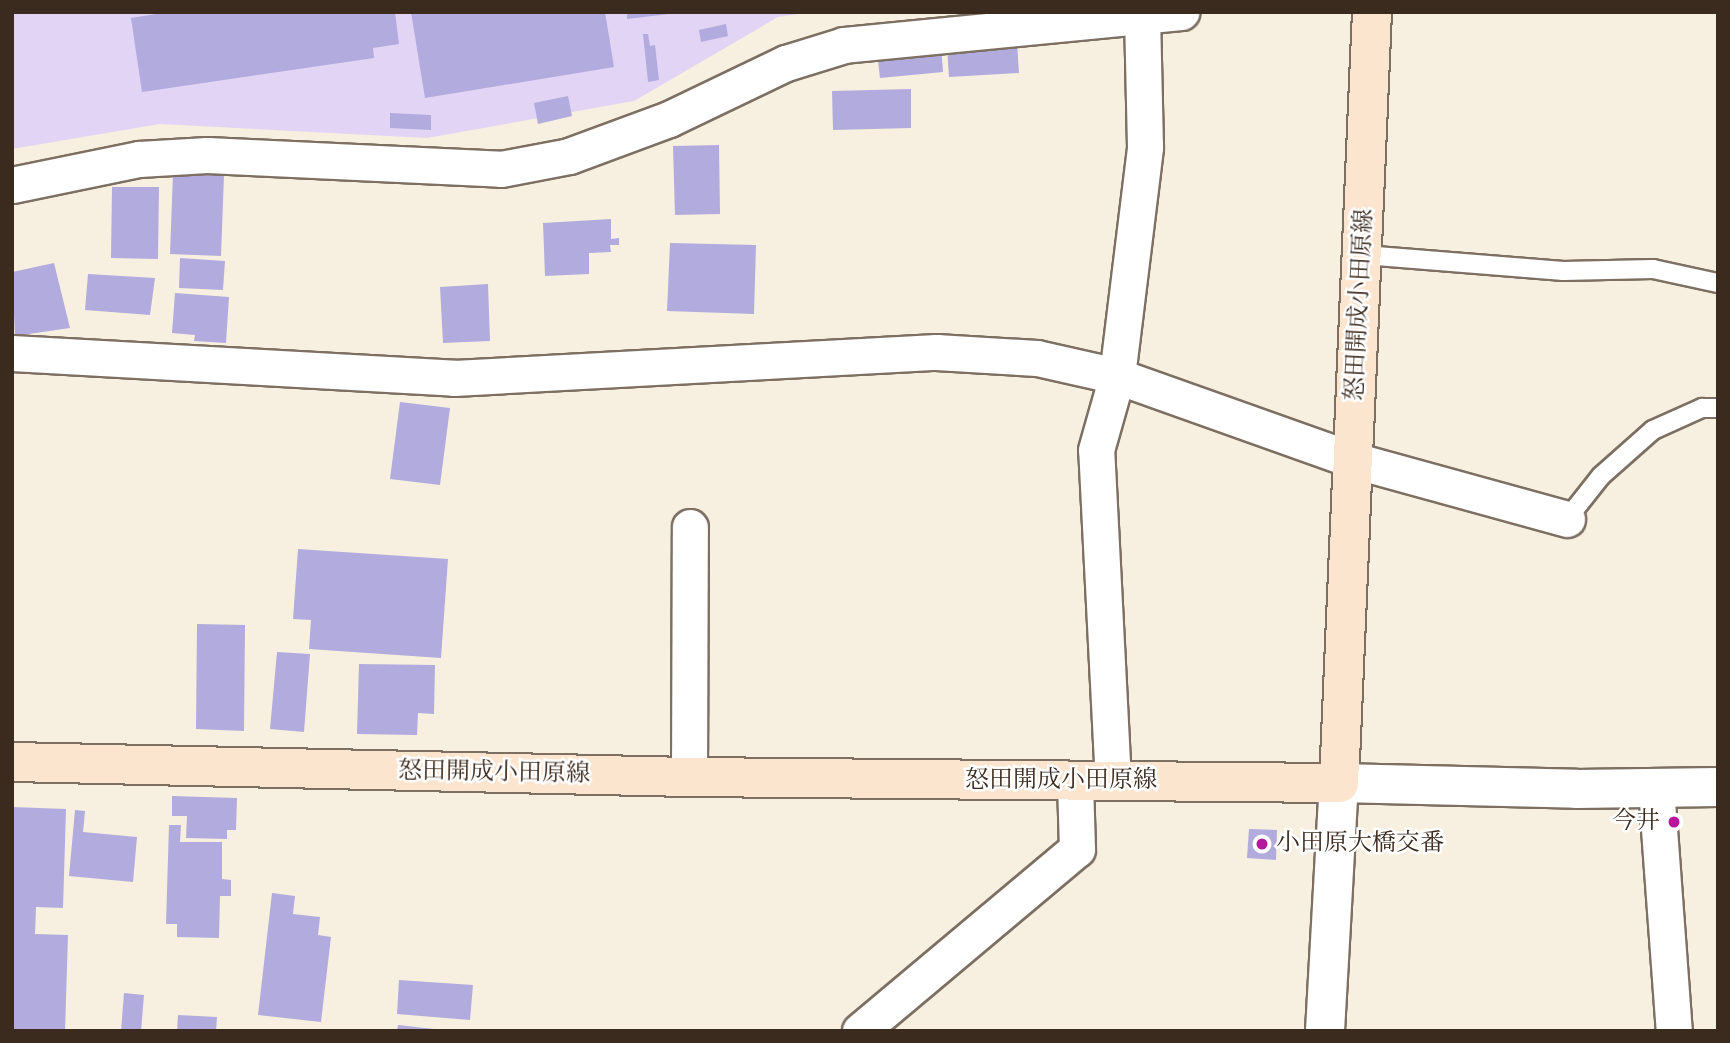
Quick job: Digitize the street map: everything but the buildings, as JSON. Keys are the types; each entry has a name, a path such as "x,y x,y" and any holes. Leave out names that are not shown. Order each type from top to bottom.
{"main road":[{"name":"怒田開成小田原線","path":"12,762 689,777 1339,783 1364,255 1371,12"}],"street":[{"path":"12,185 139,159 207,155 501,169 569,156 669,119 786,63 844,45 1181,12"},
{"path":"1113,782 1096,450 1117,376 1145,147 1142,14"},
{"path":"12,353 454,378 936,352 1037,358 1117,376 1353,460 1567,519"},
{"path":"689,777 690,527"},
{"path":"860,1031 1077,849 1075,782"},
{"path":"1325,1031 1339,783 1718,787"},
{"path":"1656,788 1674,1031"}],"lane":[{"path":"1364,255 1563,271 1653,269 1718,283"},
{"path":"1567,519 1601,476 1653,430 1702,408 1718,408"}],"shaded area":[{"path":"12,12 812,12 778,17 634,101 427,138 160,124 12,149"}],"place":[{"name":"今井","path":"1674,822"},
{"name":"小田原大橋交番","path":"1262,844"}]}
